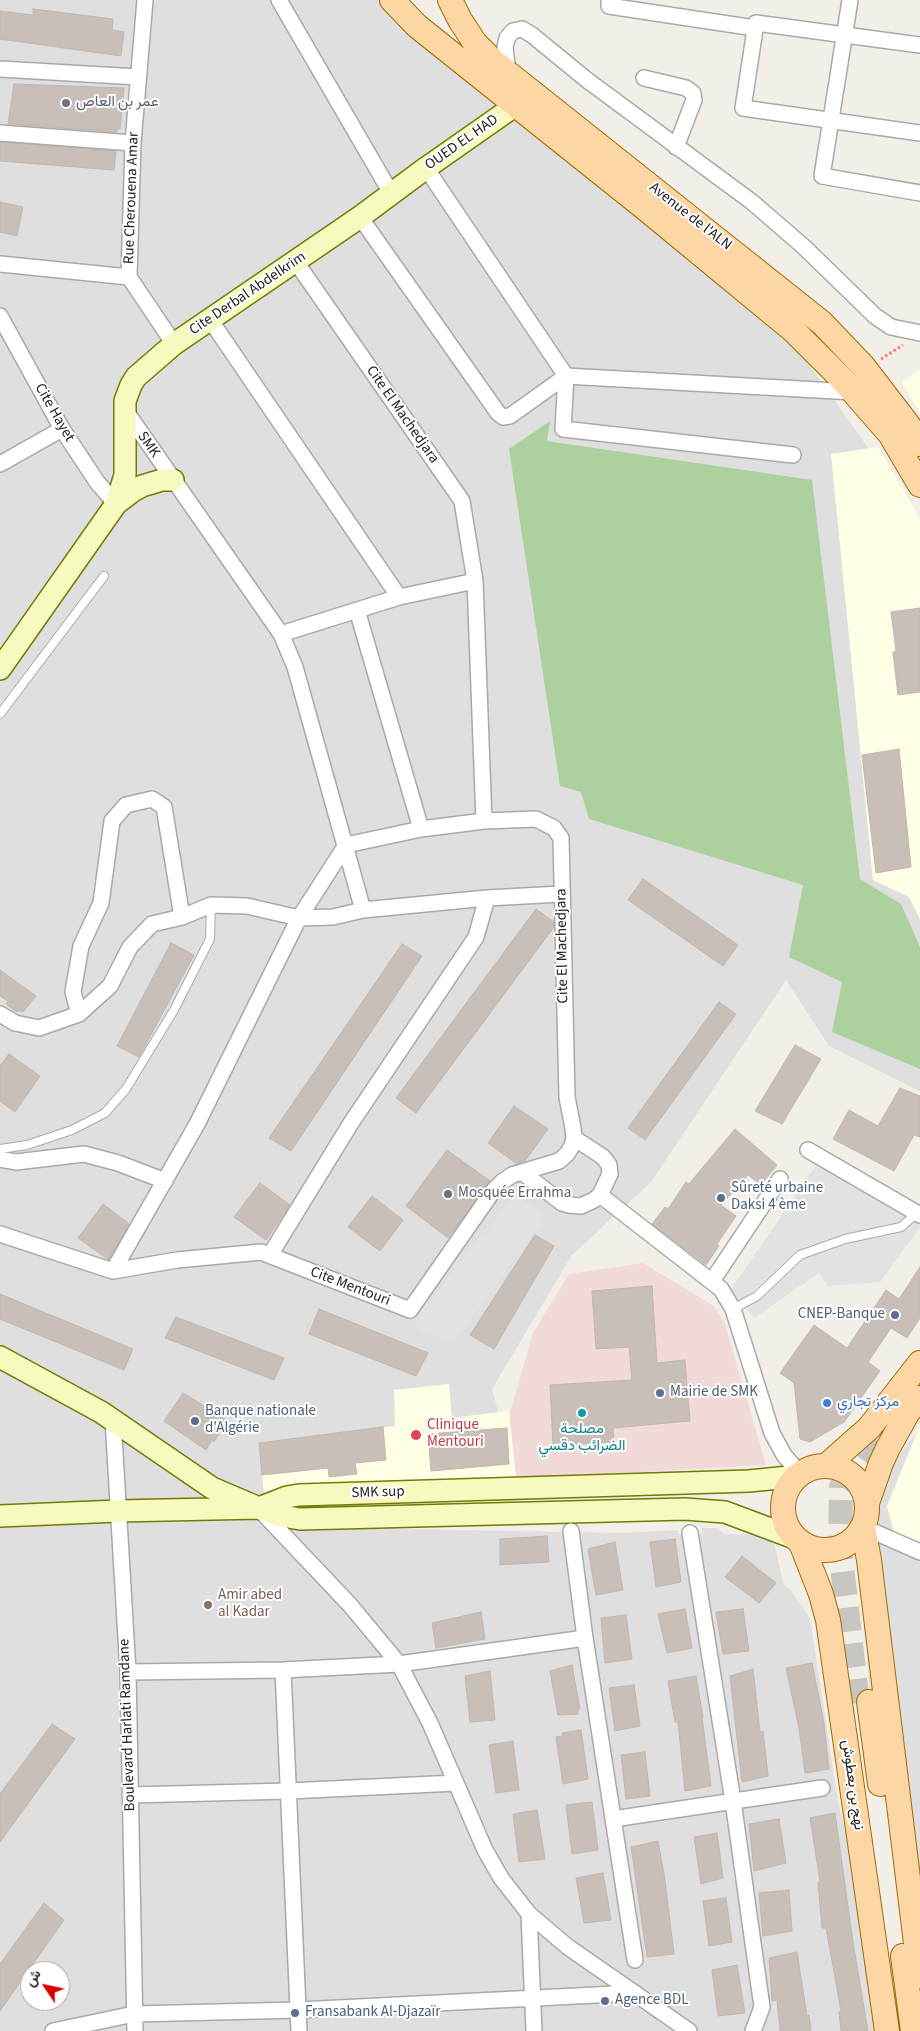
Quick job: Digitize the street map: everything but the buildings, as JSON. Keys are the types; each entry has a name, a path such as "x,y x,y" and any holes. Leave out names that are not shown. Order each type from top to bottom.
{"main road":[{"path":"392,0 417,26 521,96 794,331 854,392 890,434 920,485"},
{"name":"Avenue de l'ALN","path":"450,0 475,43 508,73 521,96 822,323 866,370 909,426 920,444"},
{"name":"OUED EL HAD","path":"391,193 521,96"},
{"name":"Cite Derbal Abdelkrim","path":"116,504 125,475 124,409 127,393 136,377 174,344 211,321 296,262 391,193"},
{"path":"0,669 116,504 133,490 142,486 162,480 173,480"},
{"path":"0,1357 113,1419 212,1488 282,1516 300,1519 704,1509 725,1512 749,1520 817,1549 835,1549 856,1537 863,1527 868,1511 864,1492 854,1477 838,1468 826,1466 808,1470 799,1475 786,1492 784,1502 786,1522 799,1541"},
{"path":"826,1466 869,1428 920,1363"},
{"path":"867,1503 880,1463 904,1418 920,1398"},
{"name":"SMK sup","path":"259,1508 287,1497 299,1495 749,1481 799,1475"},
{"path":"0,1516 259,1508"},
{"path":"863,1527 869,1560 920,1976"},
{"name":"نهج بن بعطوش","path":"799,1541 821,1594 828,1620 887,2031"},
{"name":"نهج بن بعطوش","path":"901,2031 864,1702 913,2031"}],"street":[{"name":"Rue Cherouena Amar","path":"129,277 133,143 145,0"},
{"path":"279,0 391,193"},
{"path":"610,0 609,6 755,28"},
{"path":"850,0 822,176 920,193"},
{"path":"920,46 756,23 743,108 920,133"},
{"path":"508,73 505,47 507,38 513,31 522,29 532,35 586,80 752,202 804,247 876,316 891,327 920,333"},
{"path":"0,69 138,77"},
{"path":"644,78 686,88 693,93 694,100 676,147"},
{"path":"0,133 133,143"},
{"path":"426,168 566,376 563,429 793,455"},
{"path":"360,217 498,413 503,417 510,416 566,376 854,392"},
{"name":"Cite El Machedjara","path":"296,262 462,501 475,581 484,821"},
{"path":"0,264 129,277 174,344"},
{"path":"211,321 399,597"},
{"name":"Cite Hayet","path":"2,325 62,429 98,482 116,504"},
{"name":"SMK","path":"124,409 173,480"},
{"path":"0,464 62,429"},
{"path":"173,480 281,634 295,667 363,910"},
{"path":"281,634 399,597 475,581"},
{"path":"357,610 420,829"},
{"path":"79,1014 72,992 81,946 101,903 112,821 126,805 152,799 164,807 182,917"},
{"name":"Cite El Machedjara","path":"346,846 420,829 484,821 536,819 554,828 561,838 567,1097 574,1138"},
{"path":"113,1271 196,1124 299,918 346,846"},
{"path":"0,1014 14,1023 38,1028 79,1014 110,986 130,947 152,924 182,917 211,905 247,906 299,918 333,917 363,910 487,898 561,894"},
{"path":"270,1255 351,1123 476,937 487,898"},
{"path":"522,1172 562,1203 575,1207 588,1204 600,1195 610,1174 609,1165 603,1157 574,1138"},
{"name":"Cite Mentouri","path":"0,1234 113,1271 177,1260 261,1252 410,1310 493,1191 512,1175 559,1161 568,1154 574,1138"},
{"path":"808,1150 918,1214"},
{"path":"0,1159 16,1162 84,1154 118,1163 165,1181"},
{"path":"712,1281 780,1180"},
{"path":"600,1195 712,1281 721,1290 733,1309 772,1433 784,1455 799,1475"},
{"name":"Boulevard Harlati Ramdane","path":"113,1419 128,1672 135,2031"},
{"path":"259,1508 350,1604 399,1664 430,1723 485,1850 500,1878 529,1914 568,1947 689,2031"},
{"path":"863,1527 920,1552"},
{"path":"571,1531 585,1638 635,1960"},
{"path":"690,1533 733,1801 762,2007 753,2031"},
{"path":"128,1672 284,1670 399,1664 585,1638"},
{"path":"284,1670 300,2031"},
{"path":"130,1795 289,1791 456,1783"},
{"path":"613,1819 822,1788"},
{"path":"529,1914 534,2031"},
{"path":"53,2031 134,2014 298,2010 635,1994"}],"lane":[{"path":"0,714 104,576"},
{"path":"0,1149 28,1146 72,1130 105,1113 126,1089 174,1010 210,939 211,905"},
{"path":"733,1309 758,1296 800,1255 845,1238 901,1227 918,1214"}],"path":[{"path":"866,370 892,351 906,344"}],"shaded area":[{"path":"0,0 390,0 798,349 920,521 920,1091 829,1046 786,980 651,1182 572,1255 492,1389 516,1479 261,1508 402,1529 624,1533 678,1530 678,1534 702,1534 702,1528 718,1528 725,1534 772,1535 784,1585 790,1589 810,1618 838,1802 876,1954 882,2031 0,2031"},
{"path":"920,369 920,413 902,382"},
{"path":"878,447 920,519 920,919 909,897 873,880 831,454"},
{"path":"817,1164 920,1223 920,1227 880,1282 828,1286 819,1273 754,1318 731,1289"},
{"path":"515,1195 546,1217 452,1345 410,1325"},
{"path":"643,1263 714,1306 725,1324 766,1465 516,1479 509,1416 533,1333 569,1274"},
{"name":"Clinique Mentouri","path":"449,1384 452,1418 509,1411 516,1479 264,1494 259,1443 395,1426 394,1390"},
{"path":"920,1425 920,1546 895,1536 887,1506"},
{"path":"920,1428 920,2003 872,1709 853,1517"}],"green space":[{"path":"550,421 547,441 812,480 860,879 901,904 920,947 920,1069 832,1032 842,982 789,957 803,885 589,819 581,792 560,786 509,449"}],"tunnel":[{"path":"898,1413 920,1384"},
{"path":"858,1703 840,1550 841,1487 855,1463 889,1419"}],"place":[{"name":"عمر بن العاص","path":"66,103"},
{"name":"Mosquée Errahma","path":"448,1194"},
{"name":"Sûreté urbaine Daksi 4 ème","path":"721,1198"},
{"name":"CNEP-Banque","path":"895,1315"},
{"name":"Mairie de SMK","path":"660,1393"},
{"name":"مركز تجاري","path":"827,1403"},
{"name":"مصلحة الضرائب دقسي","path":"582,1413"},
{"name":"Banque nationale d'Algérie","path":"195,1421"},
{"name":"Clinique Mentouri","path":"416,1435"},
{"name":"Amir abed al Kadar","path":"208,1605"},
{"name":"Agence BDL","path":"605,2001"},
{"name":"Fransabank Al-Djazaïr","path":"295,2013"}]}
